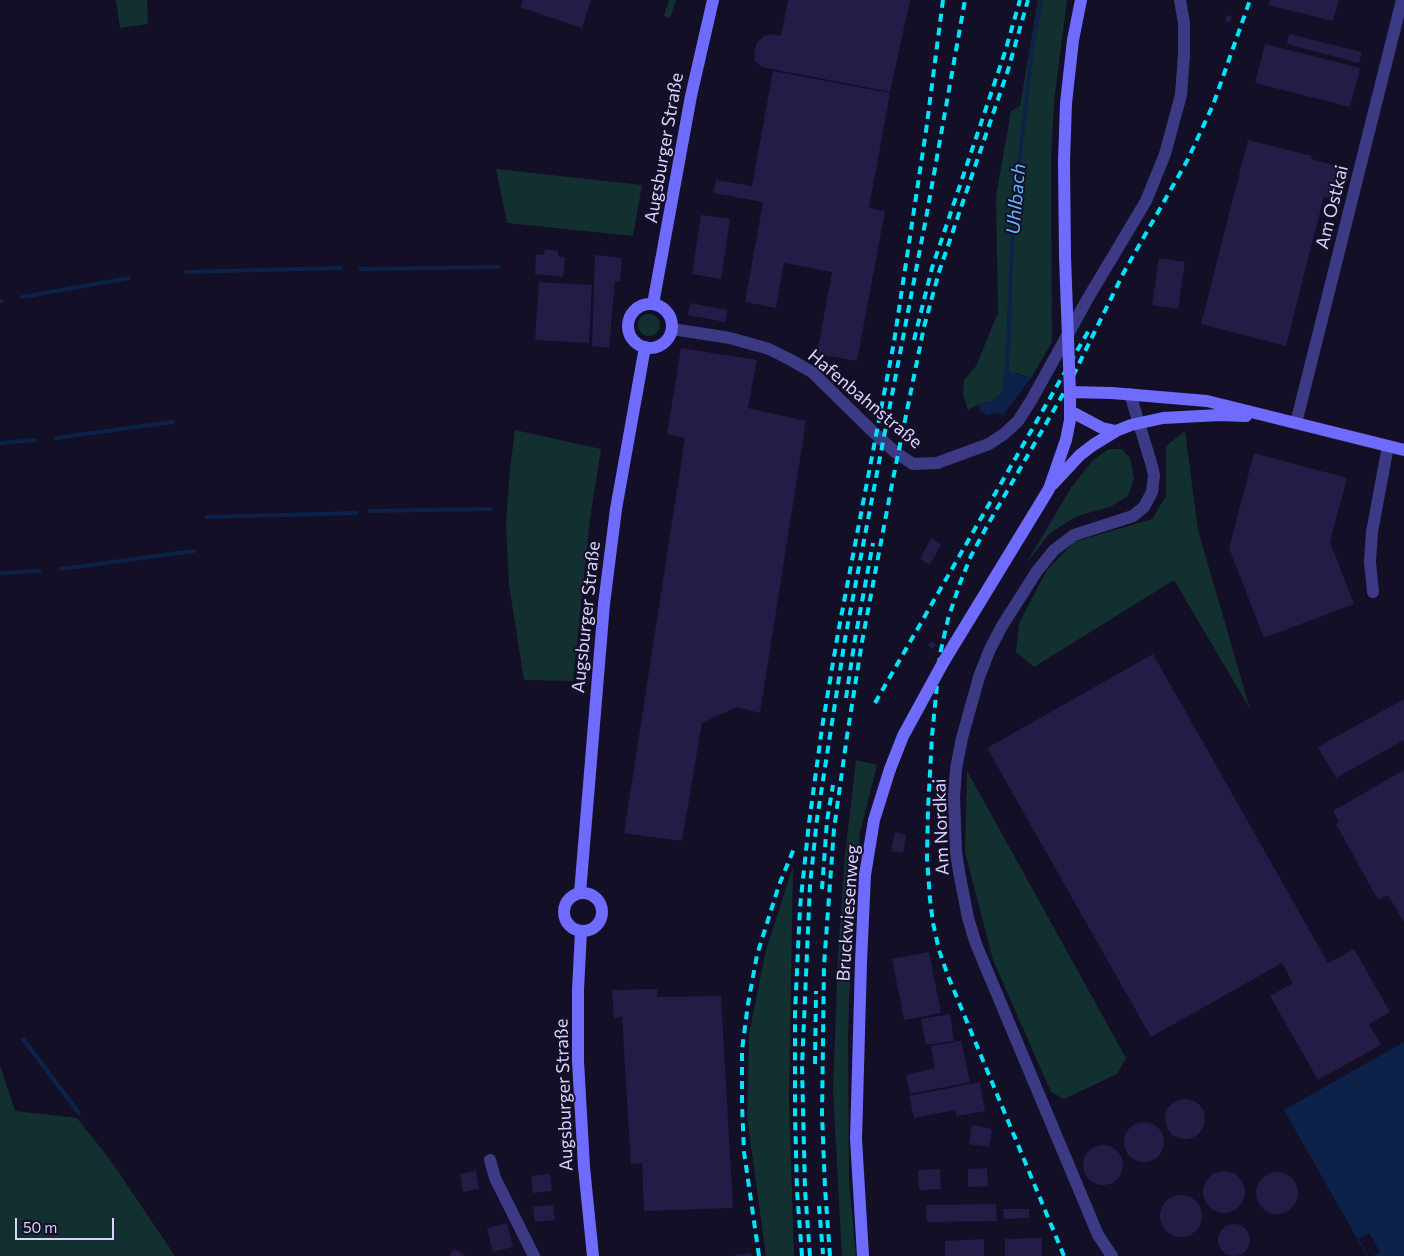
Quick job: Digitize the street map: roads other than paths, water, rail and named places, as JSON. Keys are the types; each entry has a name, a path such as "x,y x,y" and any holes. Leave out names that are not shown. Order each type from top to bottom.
{"main road":[{"name":"Augsburger Straße","path":"653,304 691,96 713,0"},
{"path":"1081,0 1073,40 1066,103 1064,161 1070,410 1102,428 1116,431"},
{"path":"644,304 653,304 661,306 667,312 671,319 672,329 669,337 663,344 645,347 637,344 631,338 628,322 631,314 637,308 644,304"},
{"name":"Augsburger Straße","path":"580,893 605,594 616,509 645,347"},
{"path":"1070,392 1130,394 1207,401 1404,450"},
{"name":"Bruckwiesenweg","path":"863,1256 856,1139 865,875 874,820 890,769 918,707 1049,489 1066,440 1070,410"},
{"path":"1049,489 1080,455 1093,445 1116,431 1139,422 1162,418 1208,416 1256,416 1281,419"},
{"path":"580,893 595,897 600,903 602,911 601,918 594,928 581,931 574,929 564,917 564,909 567,902 572,896 580,893"},
{"name":"Augsburger Straße","path":"581,931 578,990 578,1060 584,1167 593,1256"}],"street":[{"name":"Hafenbahnstraße","path":"672,329 730,338 769,349 789,359 812,372 881,440 913,464 937,463 989,444 1018,421 1146,201 1165,154 1181,95 1184,23 1180,0"},
{"name":"Am Ostkai","path":"1296,423 1402,0"},
{"name":"Am Nordkai","path":"1112,1256 1098,1235 976,944 964,903 956,852 954,796 956,769 968,710 990,649 1037,570 1060,544 1081,532 1132,516 1144,507 1152,492 1154,474 1130,394"},
{"path":"1373,592 1370,562 1372,532 1388,446"},
{"path":"490,1160 495,1178 534,1256"}],"water":[{"path":"1007,371 1031,378 1003,415 992,413 987,415 980,411 979,404 992,401 1001,394 1004,385 1003,375"},
{"path":"1404,1042 1404,1256 1367,1256 1284,1110"}],"waterway":[{"name":"Uhlbach","path":"1009,375 1007,371 1013,218 1032,49 1041,0"},
{"path":"360,269 499,267"},
{"path":"186,272 341,268"},
{"path":"22,297 129,278"},
{"path":"56,438 173,422"},
{"path":"0,443 35,440"},
{"path":"370,511 491,509"},
{"path":"207,517 356,513"},
{"path":"61,569 194,551"},
{"path":"0,573 40,571"},
{"path":"23,1039 79,1113"}],"railway":[{"path":"802,1256 797,1191 795,1013 800,907 809,823 838,633 894,342 926,131 943,0"},
{"path":"810,1256 805,1190 802,1066 810,885 817,819 845,639 927,213 965,0"},
{"path":"914,340 932,268 1005,52 1020,0"},
{"path":"830,1256 822,1114 824,965 834,829 847,736 862,642 924,327 939,272 1008,70 1028,0"},
{"path":"1064,1256 948,976 939,950 933,923 927,858 928,809 932,736 940,654 948,619 971,556 1070,382 1124,272 1187,161 1213,105 1250,0"},
{"path":"875,703 1089,330"},
{"path":"846,698 873,543"},
{"path":"822,889 827,821 833,785"},
{"path":"759,1256 744,1152 742,1050 757,955 779,885 795,846"},
{"path":"815,1064 816,991"},
{"path":"819,1206 823,1254"}]}
